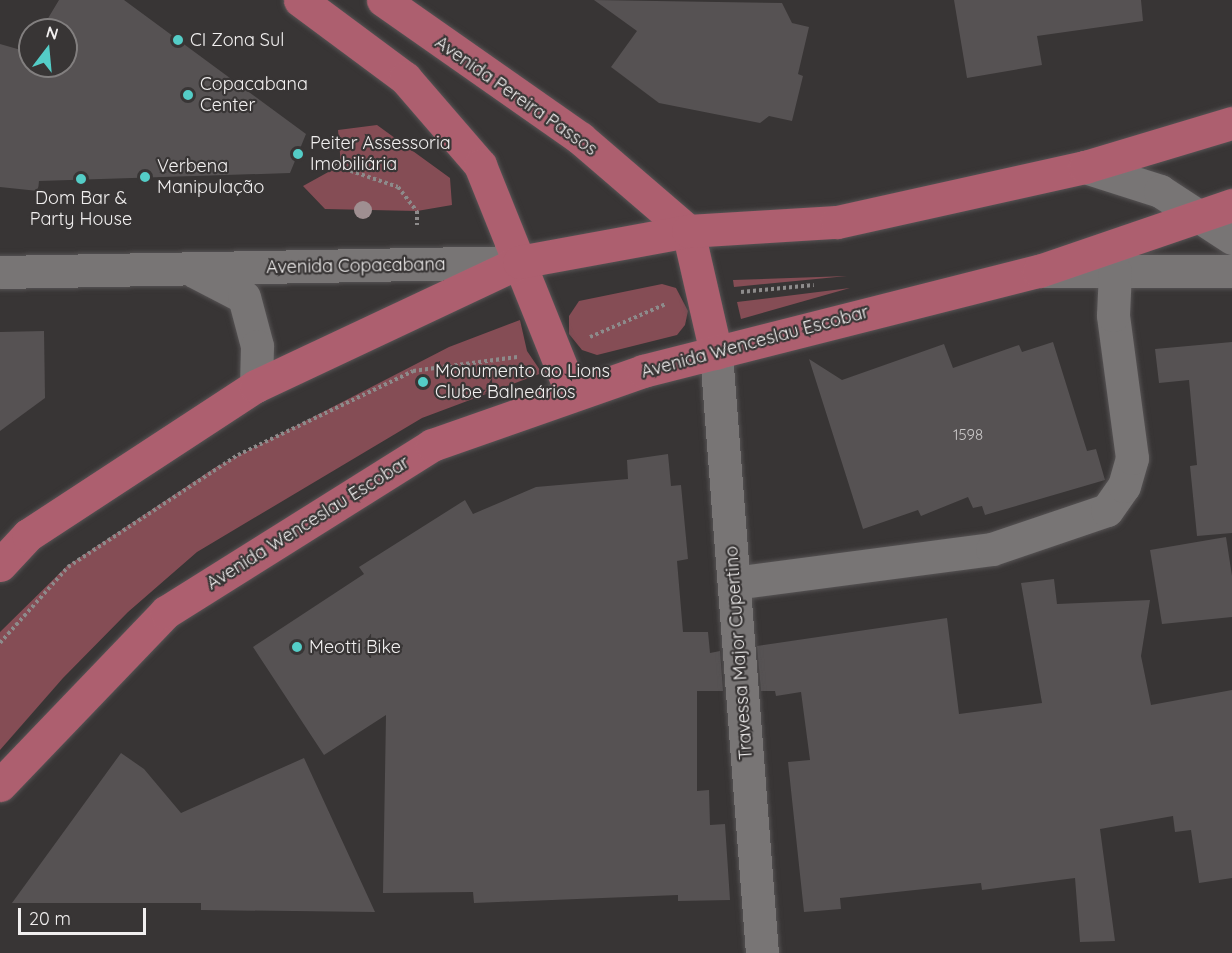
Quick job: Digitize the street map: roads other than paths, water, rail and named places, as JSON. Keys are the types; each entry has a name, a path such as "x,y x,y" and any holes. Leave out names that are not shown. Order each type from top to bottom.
{"main road":[{"path":"300,0 405,78 480,165 572,394"},
{"name":"Avenida Pereira Passos","path":"382,0 435,40 580,138 688,231"},
{"path":"405,78 435,40"},
{"path":"0,565 28,535 256,386 519,262 688,231 837,222 1085,167 1232,123"},
{"name":"Avenida Wenceslau Escobar","path":"0,785 166,612 432,445 572,394 716,353 1039,271 1232,205"},
{"path":"688,231 716,353"}],"street":[{"path":"1085,167 1160,191 1197,218 1232,238"},
{"name":"Avenida Copacabana","path":"0,272 519,262"},
{"name":"Avenida Copacabana","path":"192,270 244,297 257,346 256,386"},
{"path":"1039,271 1232,271"},
{"path":"734,583 992,549 1107,510 1124,486 1132,458 1113,315 1114,271"},
{"name":"Travessa Major Cupertino","path":"716,353 762,953"}],"place":[{"name":"CI Zona Sul","path":"178,40"},
{"name":"Copacabana Center","path":"188,95"},
{"name":"Peiter Assessoria Imobiliária","path":"298,154"},
{"name":"Verbena Manipulação","path":"145,177"},
{"name":"Dom Bar & Party House","path":"81,179"},
{"name":"Monumento ao Lions Clube Balneários","path":"423,382"},
{"name":"Meotti Bike","path":"297,647"}]}
